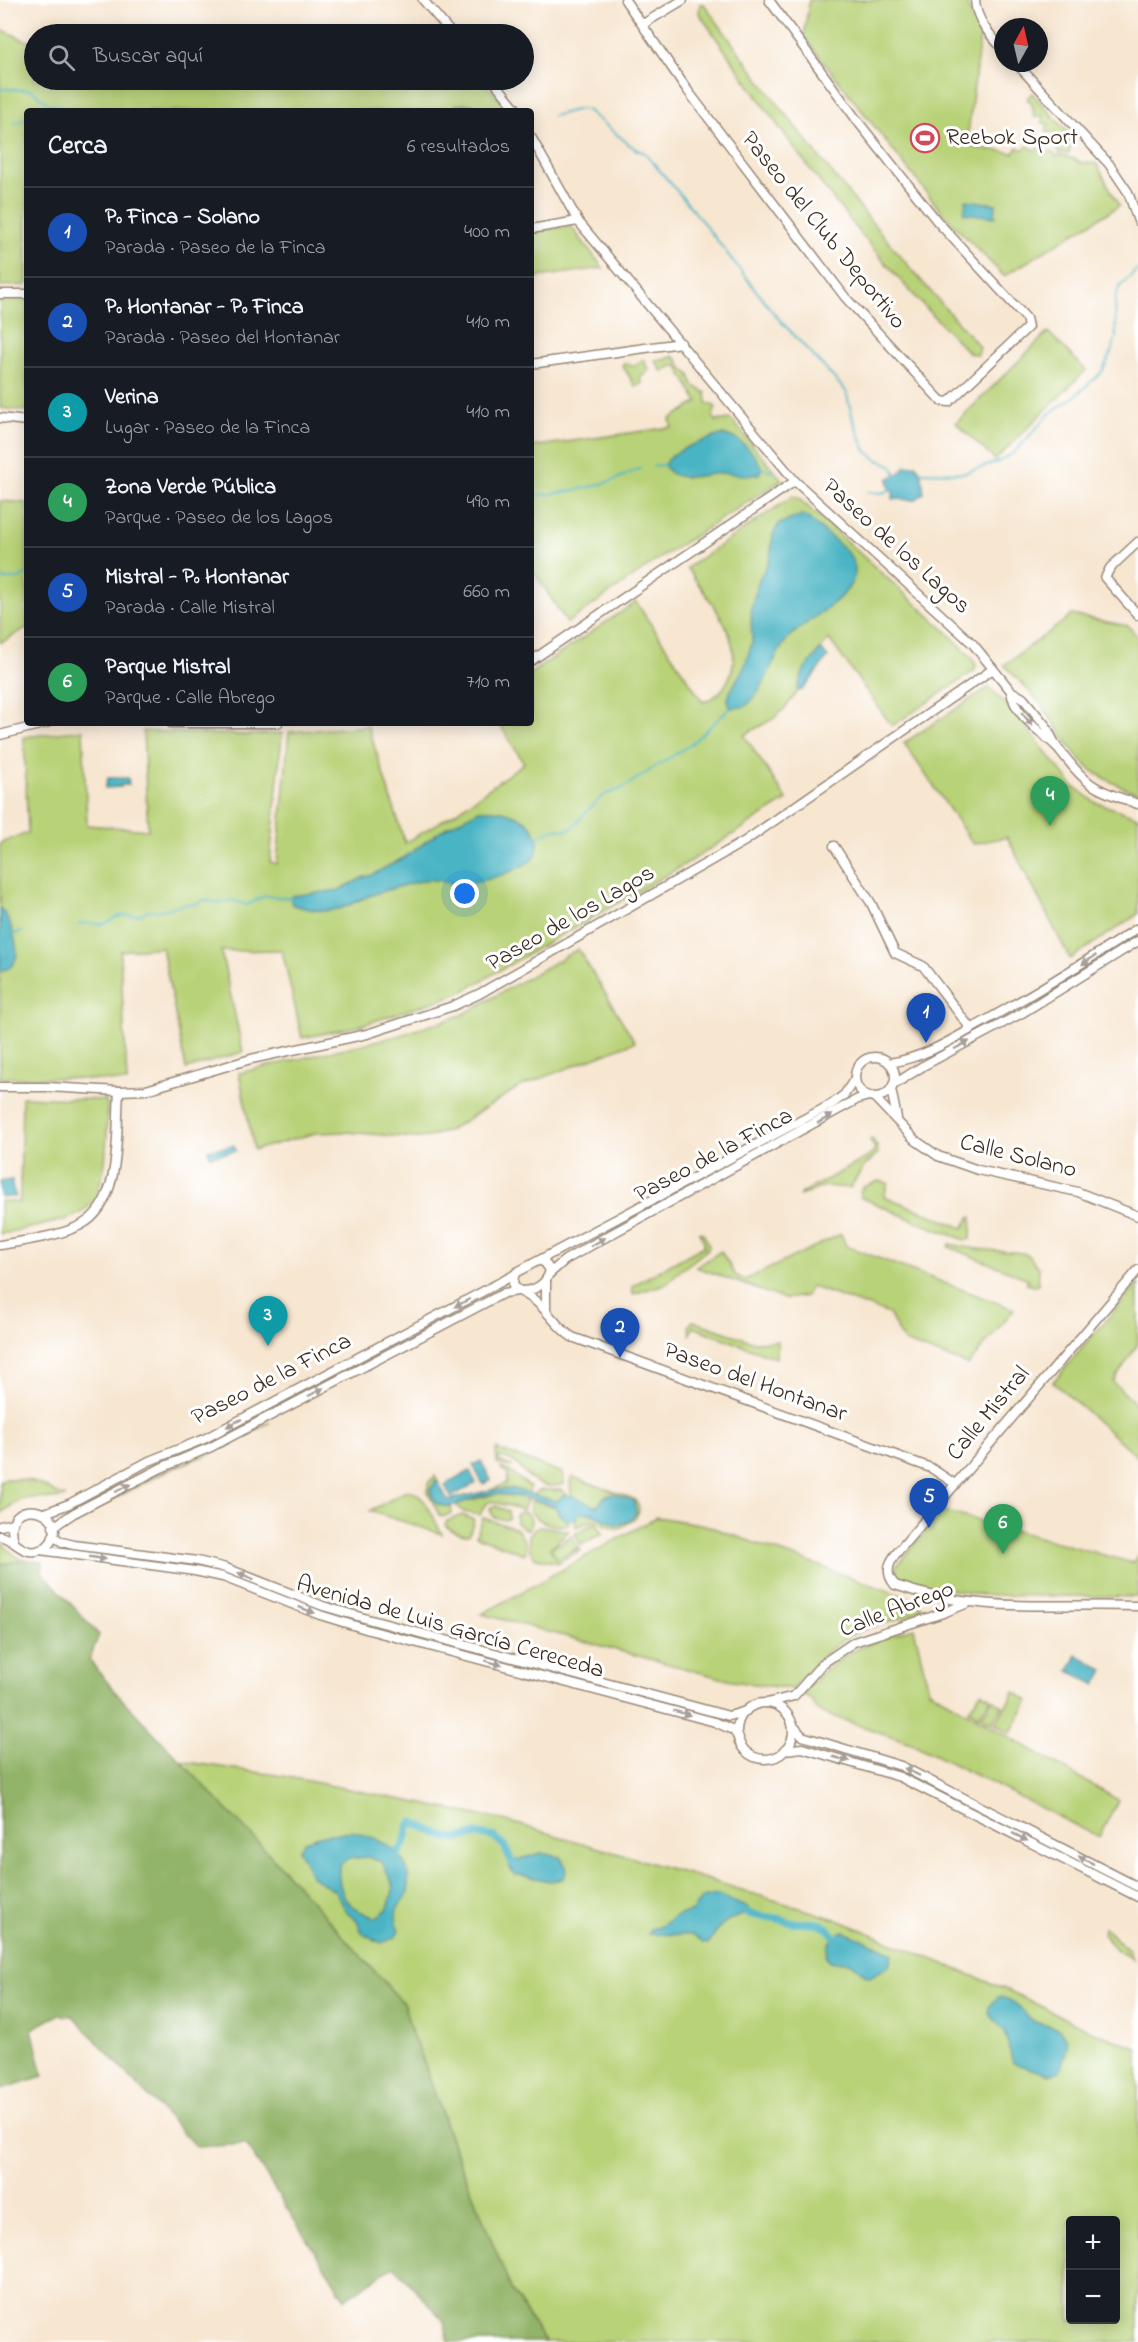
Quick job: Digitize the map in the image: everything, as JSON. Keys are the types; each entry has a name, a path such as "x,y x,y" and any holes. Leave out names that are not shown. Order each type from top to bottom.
{"street":[{"path":"423,0 443,24"},
{"name":"Paseo del Club Deportivo","path":"625,0 688,91 845,297 941,401 948,402 1028,327 1026,318 937,221 859,123 769,0"},
{"path":"643,24 683,0"},
{"path":"975,0 975,8 994,38"},
{"path":"1024,72 1109,164 1128,192 1138,221"},
{"path":"501,90 516,108"},
{"name":"Paseo de los Lagos","path":"534,142 578,221 795,481 948,620 1011,691 1014,703 1035,729 1056,746 1078,773 1093,786 1138,804"},
{"path":"534,228 578,221"},
{"path":"0,294 24,294"},
{"path":"534,364 681,342"},
{"path":"0,418 24,421"},
{"name":"Paseo de los Lagos","path":"534,659 795,481"},
{"path":"1138,542 1110,568 1105,578 1138,615"},
{"name":"Paseo de los Lagos","path":"0,1087 119,1091 164,1086 251,1059 367,1034 465,1001 745,841 993,669"},
{"path":"0,735 35,726"},
{"path":"834,846 871,903 895,953 923,966 971,1029"},
{"path":"889,1063 918,1056 971,1029 1072,971 1138,928"},
{"path":"898,1122 892,1087 894,1070 881,1057 870,1057 861,1061 855,1070 854,1080 862,1093 872,1097 884,1095 892,1087 923,1066 1022,1013 1138,941"},
{"name":"Paseo de la Finca","path":"45,1513 62,1508 156,1458 204,1438 541,1261 833,1103 844,1095 854,1080"},
{"path":"0,1245 68,1230 83,1224 99,1209 105,1200 115,1164 119,1091"},
{"name":"Paseo de la Finca","path":"53,1531 74,1513 161,1468 211,1447 504,1293 533,1289 565,1260 858,1099 872,1097"},
{"name":"Calle Solano","path":"872,1097 915,1140 930,1151 951,1161 978,1170 1072,1190 1138,1216"},
{"path":"541,1261 548,1266 546,1311"},
{"name":"Calle Mistral","path":"968,1603 899,1587 891,1581 888,1575 891,1561 1138,1270"},
{"path":"514,1275 513,1284 520,1291"},
{"name":"Paseo del Hontanar","path":"520,1291 546,1311 565,1333 572,1337 931,1468 955,1484"},
{"path":"0,1536 14,1541 21,1548 30,1552 40,1550 49,1545 53,1531 45,1513 26,1510 18,1515 11,1532 14,1541"},
{"path":"0,1526 13,1523"},
{"name":"Avenida de Luis García Cereceda","path":"53,1531 62,1542 74,1545 197,1561 226,1568 323,1606 729,1716 746,1711"},
{"name":"Avenida de Luis García Cereceda","path":"40,1550 195,1571 223,1577 320,1615 359,1627 715,1722 733,1730 739,1738"},
{"name":"Calle Abrego","path":"794,1696 822,1664 854,1642 968,1603 1049,1607 1138,1606"},
{"path":"794,1696 791,1741 785,1750 776,1756 759,1757 744,1749 739,1738 738,1726 746,1711 756,1705 767,1703 794,1696"},
{"path":"767,1703 784,1710 802,1736 901,1766 1138,1887"},
{"path":"785,1750 802,1748 900,1777 1138,1897"}],"green space":[{"name":"Reebok Sport","path":"809,0 967,0 980,36 967,142 973,147 1014,153 1018,147 1022,150 1028,146 1034,150 1042,147 1043,153 1046,154 1051,151 1057,157 1059,155 1079,162 1097,164 1119,206 1004,276 944,215 804,37"},
{"path":"700,4 704,4 769,93 872,222 980,347 978,355 969,353 927,310 848,218 723,48 699,13"},
{"path":"0,29 24,40 24,90 491,90 506,108 24,108 24,285 0,286"},
{"path":"1032,93 1071,136 1069,154 1060,153 1056,148 1060,141 1055,132 1048,133 1046,129 1049,125 1042,122 1043,116 1034,117 1032,103 1027,99"},
{"path":"571,226 603,268 534,278 534,232"},
{"path":"0,297 24,297 24,411 0,408"},
{"path":"1048,332 1086,370 995,460 956,423"},
{"path":"673,356 678,360 681,367 690,375 693,385 706,393 707,403 716,407 713,416 716,421 731,419 782,480 663,556 567,623 534,572 534,447 672,427 670,419 698,402 676,364 662,372 655,360 664,360"},
{"path":"643,360 649,370 640,378 642,383 636,387 622,365 624,363 634,366"},
{"path":"793,496 798,498 945,630 972,658 976,666 974,671 892,726 829,639 804,670 796,694 786,707 773,719 744,735 787,800 689,862 458,994 359,1026 302,1038 282,950 221,951 243,1052 186,1069 162,947 120,951 127,1082 66,1078 0,1078 0,843 28,833 24,737 83,730 87,825 148,830 143,731 246,735 282,733 270,862 277,864 289,732 368,726 405,843 458,811 524,763 501,726 534,726 534,671 636,602 703,702 719,693 729,678 733,663 733,648 723,620 687,568"},
{"path":"0,501 24,503 24,630 0,643"},
{"path":"1072,615 1128,626 1138,637 1138,793 1106,779 1085,765 1040,703 1004,665"},
{"path":"989,687 1023,723 1073,786 1095,802 1138,817 1138,914 1070,959 1007,837 973,844 904,743"},
{"path":"578,949 635,1042 519,1087 450,1130 429,1137 347,1132 316,1133 254,1150 239,1073 397,1036 462,1015"},
{"path":"22,1097 105,1100 107,1132 104,1165 96,1196 88,1207 77,1215 49,1224 0,1234 0,1201 20,1202"},
{"path":"872,1139 877,1146 878,1153 863,1168 850,1188 825,1186 800,1196 870,1156 875,1149 870,1140"},
{"path":"879,1181 888,1183 884,1196 963,1228 972,1217 971,1239 965,1240 920,1223 860,1197 863,1187"},
{"path":"699,1232 703,1233 709,1245 708,1249 668,1283 633,1294 632,1286 704,1246"},
{"path":"841,1234 846,1246 1014,1309 968,1365 904,1342 889,1314 810,1286 806,1296 784,1299 696,1267 721,1251 735,1275 745,1280"},
{"path":"950,1244 1023,1253 1029,1256 1039,1268 1038,1284 1035,1286 1026,1284 1028,1279 949,1247"},
{"path":"1138,1283 1138,1344 1113,1382 1138,1406 1138,1457 1053,1382"},
{"path":"693,1321 754,1342 778,1341 776,1358 693,1327 690,1334 689,1326"},
{"path":"270,1422 227,1446 209,1454"},
{"path":"496,1449 563,1473 564,1484 541,1485 533,1481 508,1459 499,1457 499,1461 513,1467 497,1464"},
{"path":"197,1458 169,1470 84,1513 166,1469"},
{"path":"500,1468 508,1470 530,1487 529,1494 514,1489 491,1490 507,1483 508,1474"},
{"path":"435,1476 438,1482 435,1482 446,1506 451,1505 452,1513 442,1517 428,1492 428,1483"},
{"path":"573,1477 634,1499 639,1509 636,1517 618,1529 594,1520 576,1527 574,1519 579,1513 590,1513 599,1517 605,1496 598,1506 592,1506 571,1495 570,1481"},
{"path":"0,1480 36,1483 66,1496 55,1499 25,1499 0,1514"},
{"path":"563,1490 567,1495 556,1502 533,1496 536,1492"},
{"path":"406,1491 413,1492 424,1501 442,1534 370,1511"},
{"path":"496,1494 528,1498 523,1510 491,1501 484,1506 480,1515 464,1512 455,1504"},
{"path":"536,1501 555,1507 559,1514 569,1520 569,1524 558,1526 537,1518 529,1510 531,1502"},
{"path":"495,1506 508,1511 509,1518 505,1520 494,1517 490,1510"},
{"path":"943,1511 1133,1563 1138,1556 1138,1597 981,1595 911,1582 897,1576 896,1566"},
{"path":"520,1512 526,1513 531,1519 530,1529 525,1529 516,1523 516,1515"},
{"path":"462,1515 474,1520 469,1535 463,1535 445,1525 447,1521"},
{"path":"657,1517 705,1525 920,1602 922,1608 909,1616 867,1628 840,1642 823,1656 792,1689 732,1681 482,1614"},
{"path":"483,1518 517,1529 525,1542 526,1552 524,1554 476,1536"},
{"path":"596,1522 603,1533 581,1545 575,1534"},
{"path":"540,1526 569,1531 550,1548 556,1559 579,1548 581,1550 557,1563 534,1557 529,1548 529,1535"},
{"path":"572,1536 578,1547 557,1559 551,1548"},
{"path":"0,1544 3,1544 17,1557 28,1560 0,1564"},
{"path":"28,1560 43,1562 42,1572 99,1635 89,1660 118,1695 272,1857 404,2004 412,2035 452,2143 512,2291 545,2342 449,2342 444,2321 394,2266 345,2299 246,2144 196,2147 73,2016 58,2015 32,2029 43,2076 2,2089 0,2087 0,1564"},
{"path":"914,1628 929,1690 1118,1800 1099,1837 911,1743 817,1711 811,1699 803,1694 826,1669 852,1652 882,1638"},
{"path":"981,1692 991,1698 979,1716 969,1710"},
{"path":"1014,1692 1029,1701 1010,1733 995,1724"},
{"path":"993,1699 1003,1706 992,1723 981,1717"},
{"path":"179,1761 283,1776 503,1820 719,1883 838,1920 1014,1993 1091,2031 1134,2047 1138,2050 1138,2342 545,2342 512,2291 452,2143 412,2035 404,2004 272,1857"},
{"path":"1104,1927 1129,1951 1132,1959 1117,1950 1103,1934"}],"water":[{"path":"469,104 484,108 454,108 456,105"},
{"path":"966,200 996,204 995,217 964,213"},
{"path":"720,435 739,441 755,456 762,468 759,474 719,473 683,477 669,472 664,465 668,459 681,450"},
{"path":"916,465 921,472 924,493 915,500 892,499 894,492 890,490 888,479 900,473 906,466"},
{"path":"802,515 848,553 855,566 853,579 846,591 835,602 785,642 762,685 751,700 744,707 730,708 728,699 730,692 745,665 752,643 751,609 759,579 770,560 773,534 779,524"},
{"path":"821,649 828,658 803,689 797,690 804,670"},
{"path":"108,778 128,778 129,785 105,788"},
{"path":"479,810 506,812 523,819 530,825 538,841 537,852 532,859 523,866 492,878 470,883 425,880 378,893 333,910 309,909 293,905 291,902 292,896 339,890 372,875 405,857 440,831"},
{"path":"0,908 10,925 15,941 16,956 12,965 0,971"},
{"path":"234,1145 236,1151 210,1156 208,1150"},
{"path":"12,1180 16,1197 0,1197 0,1182"},
{"path":"481,1461 491,1480 483,1484 473,1465"},
{"path":"470,1471 476,1483 451,1497 445,1485"},
{"path":"435,1482 438,1482 448,1500 491,1490 514,1489 556,1501 564,1495 569,1495 598,1506 605,1496 614,1494 634,1501 636,1513 629,1521 618,1525 590,1513 579,1513 576,1519 566,1520 555,1506 518,1496 500,1494 490,1494 455,1505 444,1506 436,1503 432,1496 430,1490"},
{"path":"1077,1655 1104,1670 1096,1685 1069,1671"},
{"path":"351,1831 387,1845 402,1859 407,1870 407,1897 397,1912 396,1920 399,1930 395,1938 381,1943 362,1933 357,1920 348,1914 335,1891 312,1877 299,1850 304,1841","holes":["367,1857 382,1862 394,1887 388,1908 377,1918 359,1911 347,1900 340,1885 339,1865 348,1859"]},
{"path":"541,1853 560,1857 567,1868 564,1878 552,1881 516,1875 508,1866 513,1861"},
{"path":"717,1895 746,1907 750,1911 724,1923 708,1944 693,1935 648,1934 651,1929 692,1911 702,1898"},
{"path":"842,1932 892,1954 889,1966 870,1977 852,1963 828,1959 826,1956 829,1943"},
{"path":"998,1997 1012,2001 1032,2020 1054,2027 1063,2034 1067,2039 1067,2048 1060,2071 1049,2075 1013,2063 1004,2031 989,2013 989,2007"}],"waterway":[{"path":"0,89 24,90"},
{"path":"32,90 49,104 64,108"},
{"path":"553,116 579,109 587,110 635,149 645,153 694,211 776,316 846,391 853,419 866,451 878,460 891,465 897,475"},
{"path":"14,124 24,119"},
{"path":"921,472 964,473 998,462 1015,452 1050,413 1074,397 1101,373 1116,337 1115,299 1120,286 1137,270"},
{"path":"653,466 664,465"},
{"path":"534,496 599,485 641,468"},
{"path":"762,468 775,472"},
{"path":"867,492 883,493 890,490"},
{"path":"0,579 19,579 24,575"},
{"path":"535,838 554,829 567,830 575,826 604,795 621,789 691,744 730,708"},
{"path":"78,924 105,924 120,916 138,915 148,910 158,911 185,904 196,904 204,900 221,903 232,900 247,905 265,896 292,898"},
{"path":"12,934 22,932"},
{"path":"398,1853 405,1843 409,1825 413,1822 447,1838 476,1834 494,1837 503,1844 512,1862"},
{"path":"747,1913 794,1923 821,1924 835,1937"}],"place":[{"name":"Reebok Sport","path":"925,138"},
{"name":"Zona Verde Pública","path":"1050,826"},
{"name":"Pº Finca - Solano","path":"926,1043"},
{"name":"Verina","path":"268,1346"},
{"name":"Pº Hontanar - Pº Finca","path":"620,1358"},
{"name":"Mistral - Pº Hontanar","path":"929,1528"},
{"name":"Parque Mistral","path":"1003,1554"}]}
